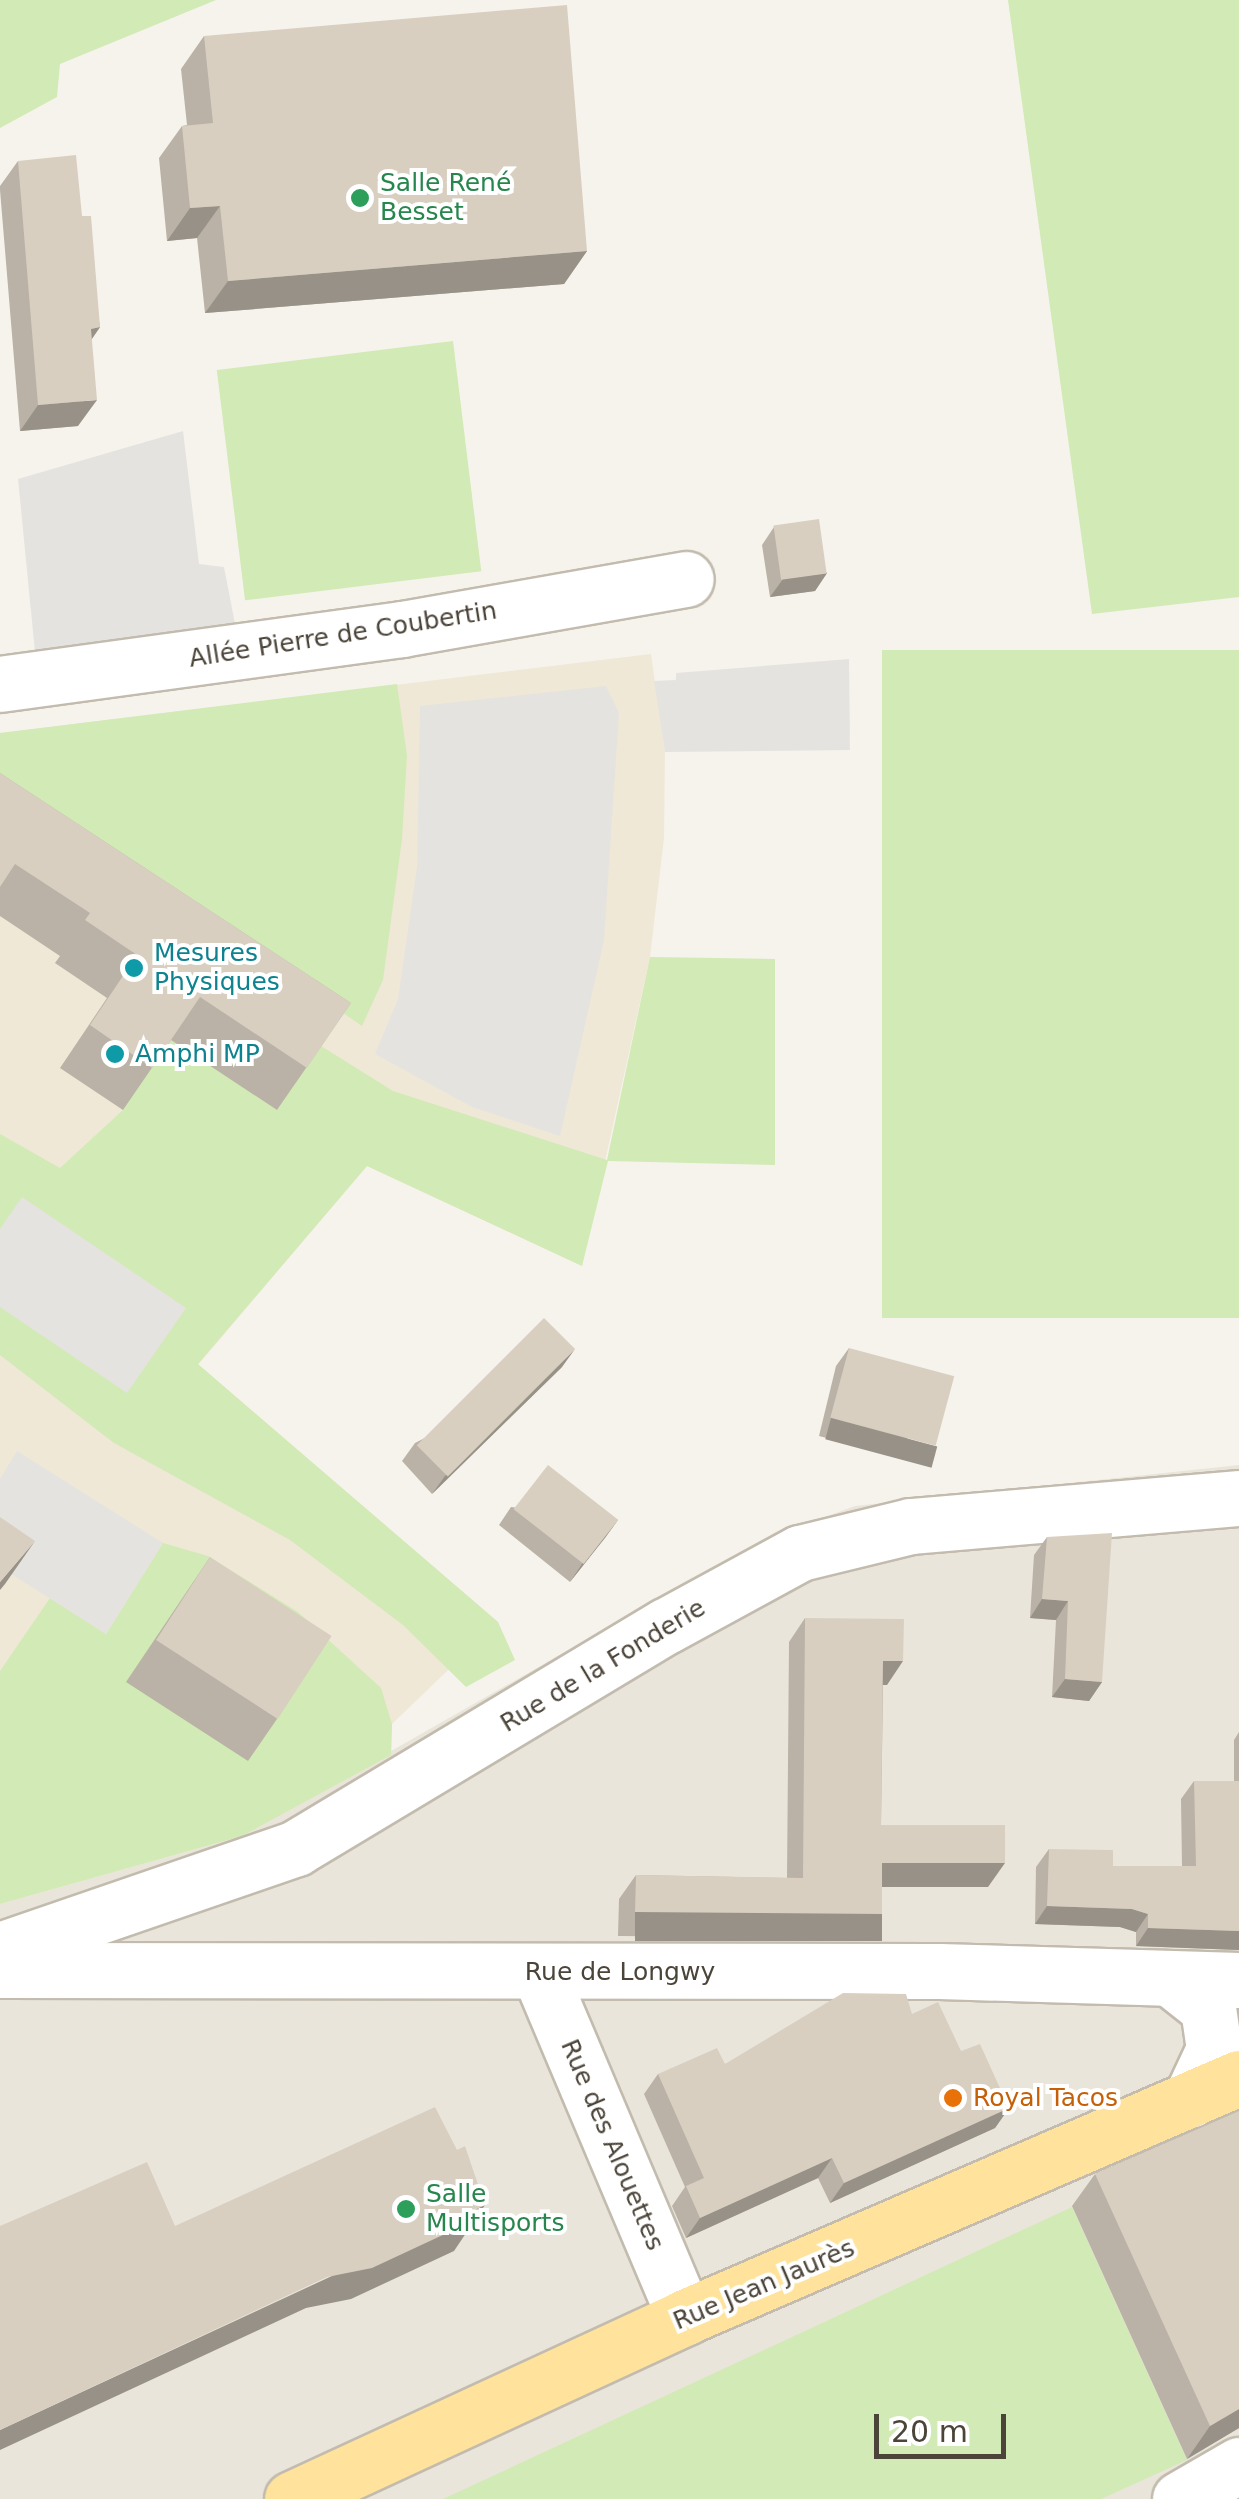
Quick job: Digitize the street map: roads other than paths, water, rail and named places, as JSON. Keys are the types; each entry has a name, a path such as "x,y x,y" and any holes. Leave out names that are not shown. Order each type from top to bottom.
{"main road":[{"name":"Rue Jean Jaurès","path":"292,2499 685,2318 1239,2078"}],"street":[{"name":"Allée Pierre de Coubertin","path":"0,684 402,629 686,579"},
{"name":"Rue de la Fonderie","path":"0,1950 296,1848 666,1626 800,1554 911,1526 1239,1498"},
{"name":"Rue de Longwy","path":"0,1970 1239,1980"},
{"name":"Rue des Alouettes","path":"539,1972 685,2318"},
{"path":"1170,1978 1208,2008 1214,2049 1190,2100"},
{"path":"1180,2499 1239,2465"}],"place":[{"name":"Salle René Besset","path":"360,198"},
{"name":"Mesures Physiques","path":"134,968"},
{"name":"Amphi MP","path":"115,1054"},
{"name":"Royal Tacos","path":"953,2098"},
{"name":"Salle Multisports","path":"406,2209"}]}
